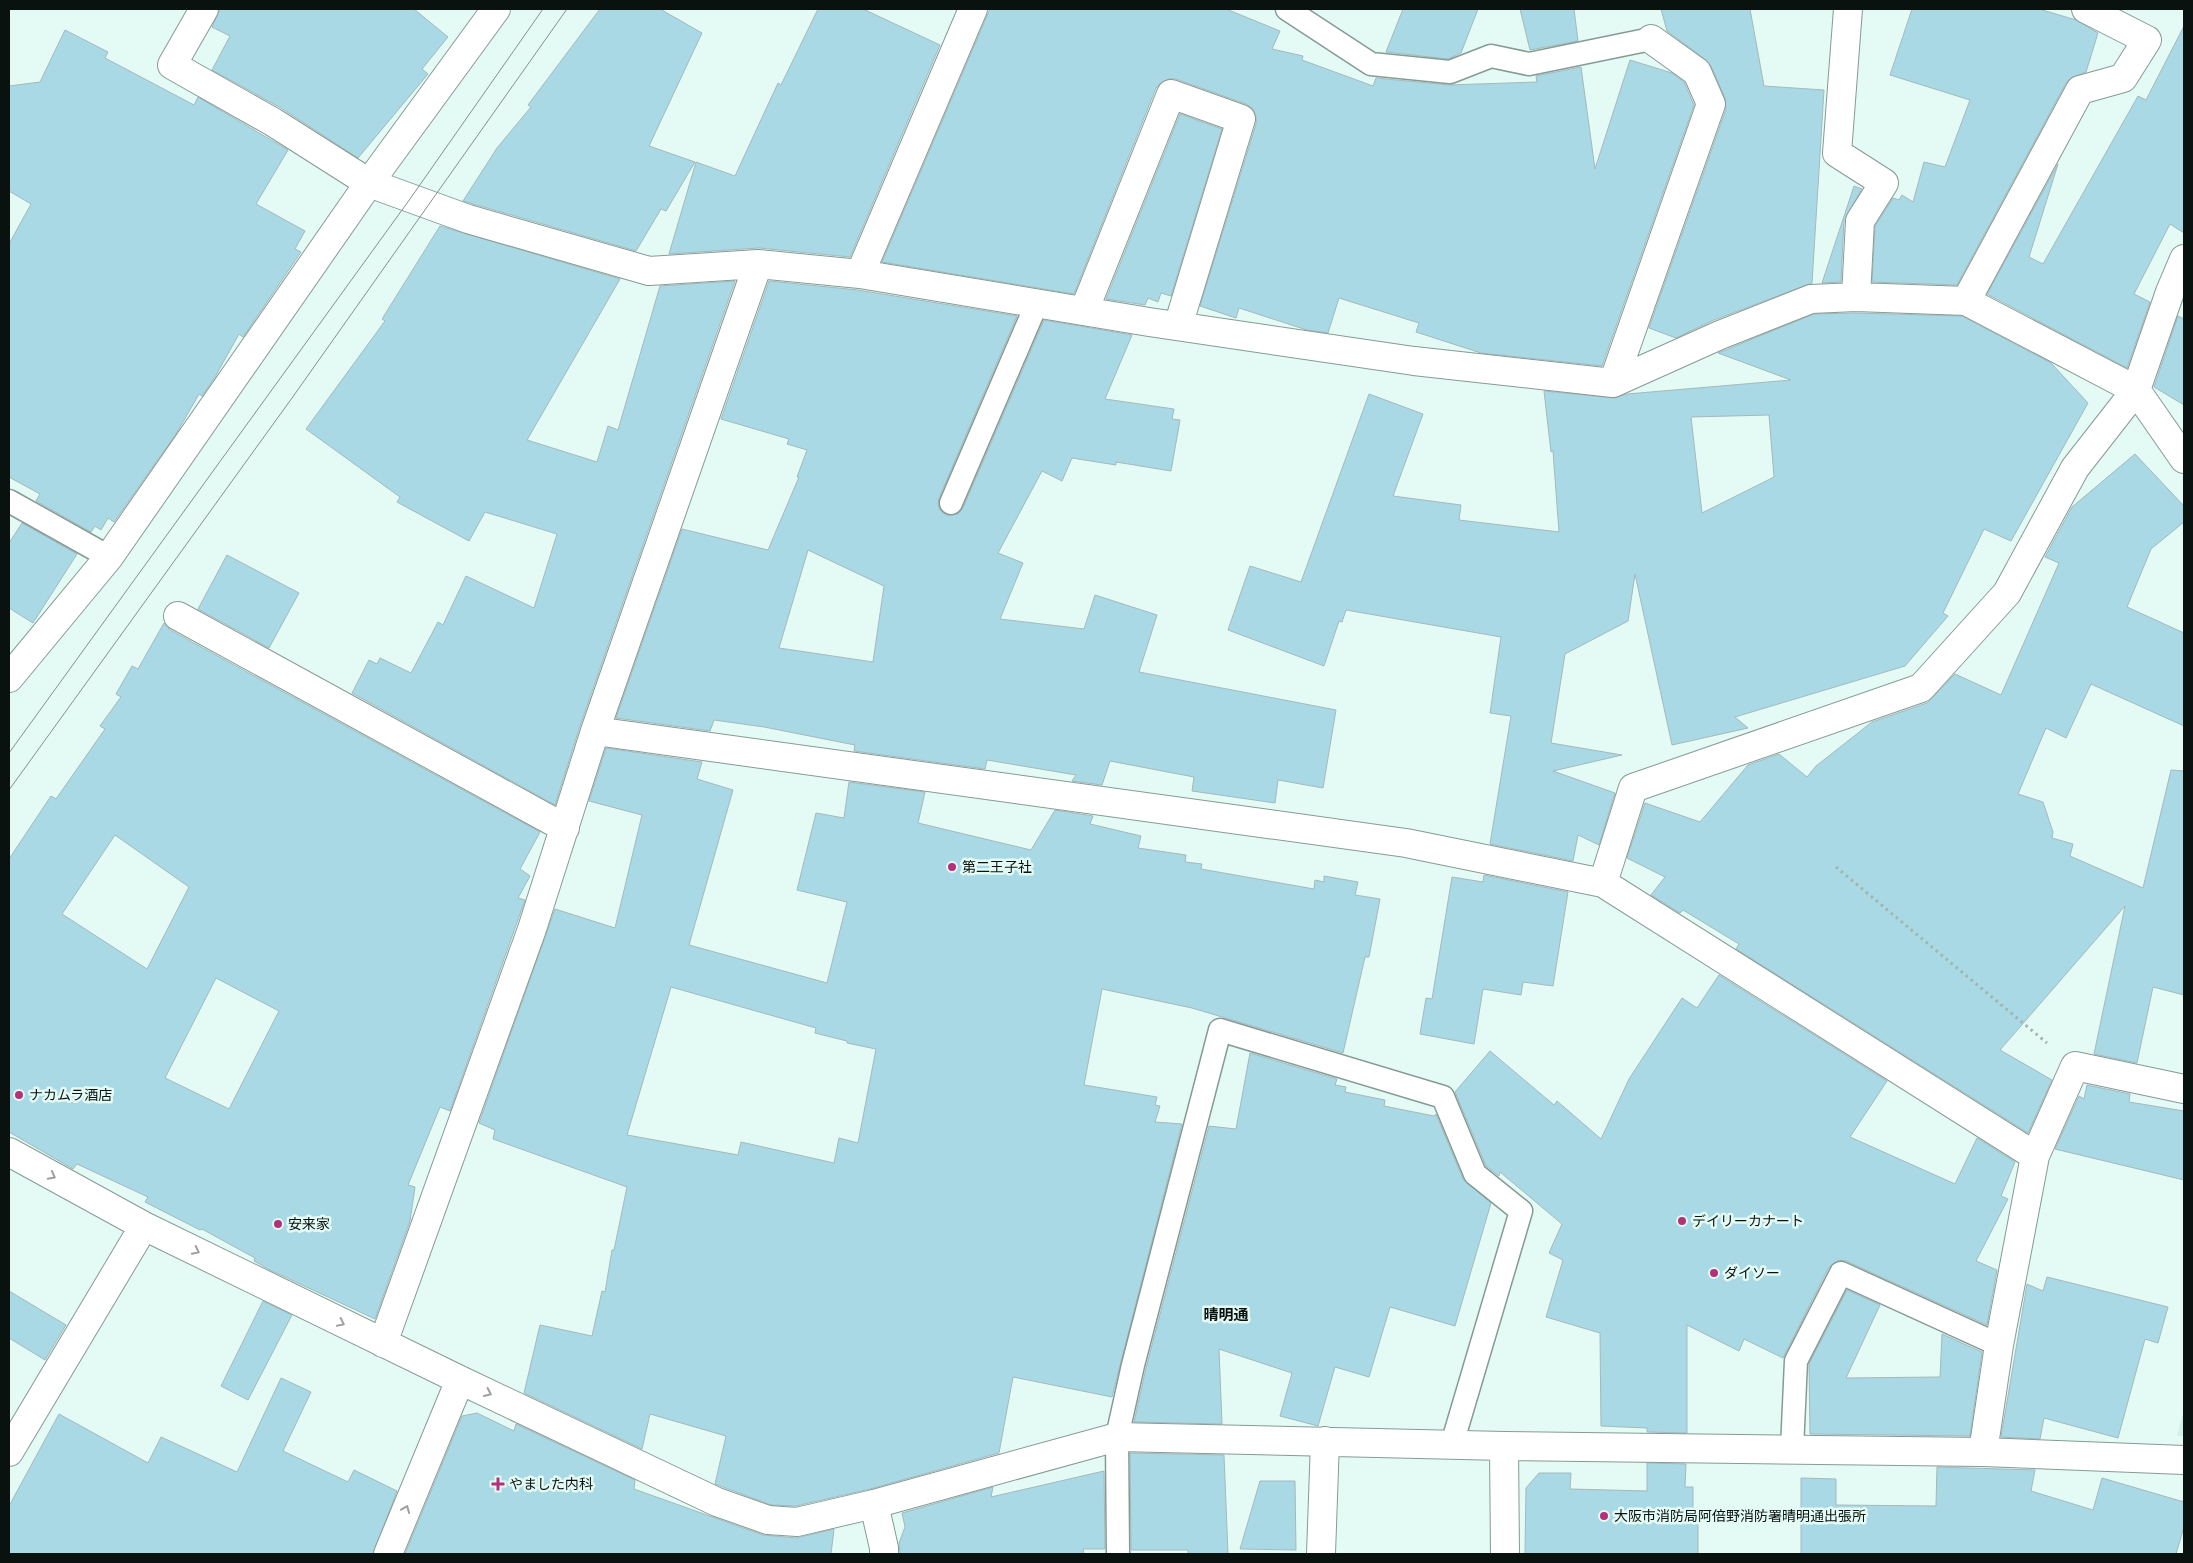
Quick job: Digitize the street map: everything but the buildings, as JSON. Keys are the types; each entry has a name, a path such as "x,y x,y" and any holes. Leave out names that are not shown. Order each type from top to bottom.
{"street":[{"path":"204,9 172,65 273,122 369,182 468,219 649,271 758,264 860,274 1178,326 1414,361 1613,383 1720,335 1811,299 1856,297 1966,302 2136,390 2184,459"},
{"path":"9,678 109,557 369,182 496,9"},
{"path":"860,274 973,9"},
{"path":"1848,9 1837,152 1884,183 1860,221 1856,297"},
{"path":"1966,302 2080,90 2123,78 2147,40 2086,9"},
{"path":"1613,383 1711,104 1697,72 1651,39"},
{"path":"1084,311 1171,94 1241,118 1178,326"},
{"path":"1603,884 1633,788 1921,688 2007,593 2075,468 2136,390 2170,292 2184,260"},
{"path":"383,1343 532,929 595,731 758,264"},
{"path":"178,616 565,828"},
{"path":"595,731 1406,843 1603,884 2035,1156"},
{"path":"1983,1452 1999,1346 2035,1156 2074,1066 2184,1089"},
{"path":"9,1152 144,1226 383,1343 718,1502 768,1520 797,1522 874,1504 1117,1437 1504,1446 1983,1452 2184,1460"},
{"path":"9,1452 144,1226"},
{"path":"388,1554 460,1380"},
{"path":"1321,1554 1325,1441"},
{"path":"1504,1446 1505,1554"},
{"path":"874,1504 884,1554"}],"lane":[{"path":"1287,9 1371,64 1450,72 1491,56 1529,64 1651,39"},
{"path":"951,503 1037,303"},
{"path":"9,501 109,557"},
{"path":"1118,1554 1117,1437 1133,1364 1220,1030 1443,1097 1475,1174 1522,1211 1452,1444"},
{"path":"1792,1450 1796,1361 1841,1273 1999,1346"}],"path":[{"path":"1836,867 2074,1066"}],"shaded area":[{"path":"2184,1410 2184,1436 2177,1436"}],"tram line":[{"path":"9,753 410,199 543,9"},
{"path":"9,790 292,398 567,9"}],"place":[{"name":"第二王子社","path":"952,867"},
{"name":"ナカムラ酒店","path":"19,1095"},
{"name":"デイリーカナート","path":"1682,1221"},
{"name":"安来家","path":"278,1224"},
{"name":"ダイソー","path":"1714,1273"},
{"name":"やました内科","path":"498,1484"},
{"name":"大阪市消防局阿倍野消防署晴明通出張所","path":"1604,1516"}],"district":[{"name":"晴明通","path":"1226,1315"}]}
